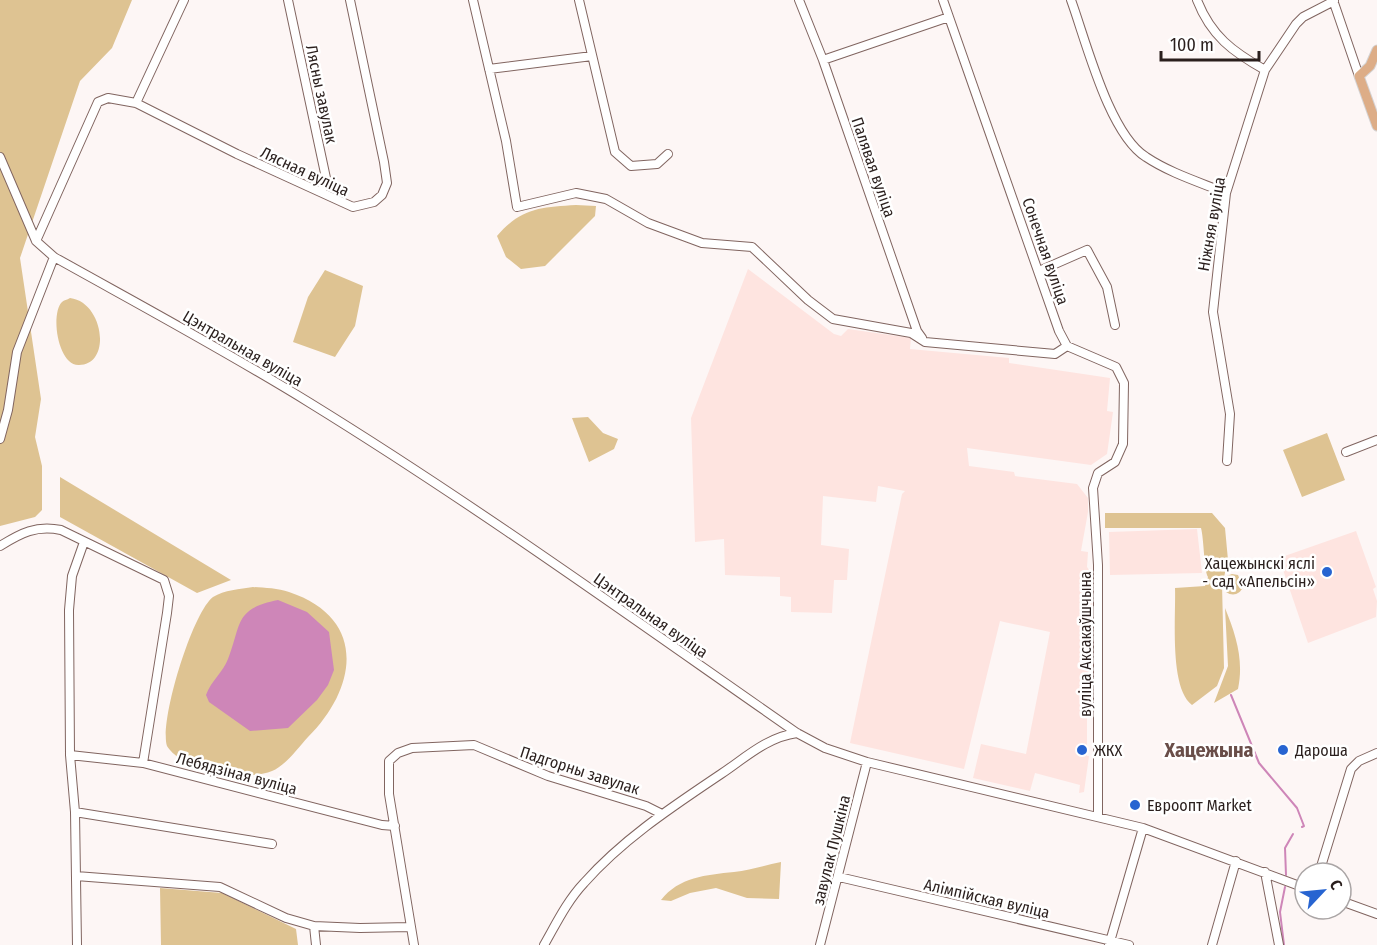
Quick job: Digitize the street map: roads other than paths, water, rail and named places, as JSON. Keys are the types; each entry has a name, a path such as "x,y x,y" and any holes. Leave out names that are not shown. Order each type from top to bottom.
{"main road":[{"path":"1377,50 1370,66 1359,76 1377,126"}],"street":[{"path":"136,103 184,0"},
{"name":"Лясны завулак","path":"288,0 326,178 321,192"},
{"name":"Лясная вуліца","path":"36,241 98,102 108,98 119,98 136,103 237,154 353,207 374,202 382,195 387,183 350,0"},
{"path":"473,0 506,141 517,207 563,194 594,196 606,199 648,224 702,243 752,247 808,300 833,319 911,333 925,342 1055,354 1066,346"},
{"path":"579,0 615,152 631,166 657,164 668,154"},
{"name":"Палявая вуліца","path":"799,0 823,60 917,331 925,342"},
{"name":"Сонечная вуліца","path":"943,0 1066,346"},
{"path":"1071,0 1112,114 1128,140 1144,157 1226,193"},
{"path":"1197,0 1211,28 1220,40 1234,52 1265,70"},
{"path":"1334,1 1359,76"},
{"name":"Ніжняя вуліца","path":"1227,461 1230,414 1213,312 1226,193 1265,70 1296,24 1312,12 1334,1"},
{"path":"823,60 949,17"},
{"path":"489,69 592,56"},
{"path":"0,157 36,241"},
{"name":"Цэнтральная вуліца","path":"36,241 54,257 229,354 312,404 482,514 797,733 825,747 867,762 1143,828 1293,883"},
{"path":"1039,271 1087,250 1107,287 1114,325"},
{"path":"0,439 17,352 54,257"},
{"name":"вуліца Аксакаўшчына","path":"1066,346 1104,361 1122,374 1125,411 1122,444 1115,462 1098,473 1093,488 1098,565 1098,816"},
{"path":"1346,452 1377,440"},
{"path":"0,546 31,530 44,527 61,531 164,580 168,588 167,613 142,762"},
{"path":"77,945 75,812 70,755 69,610 72,576 84,542"},
{"path":"544,945 563,910 609,856 662,814 771,740 797,733"},
{"name":"Падгорны завулак","path":"395,826 387,772 389,761 398,753 412,748 465,743 548,776 646,806 662,814"},
{"path":"1323,861 1351,769 1359,761 1377,753"},
{"name":"Лебядзіная вуліца","path":"70,755 142,762 382,825 395,826"},
{"name":"завулак Пушкіна","path":"820,945 867,762"},
{"path":"75,812 272,844"},
{"path":"395,826 414,945"},
{"path":"1109,942 1143,828"},
{"path":"1212,945 1236,861"},
{"path":"1265,872 1279,945"},
{"path":"76,876 220,887 286,918 314,926 410,927"},
{"name":"Алімпійская вуліца","path":"839,878 1129,945"},
{"path":"1353,905 1377,914"},
{"path":"314,926 316,945"}],"waterway":[{"path":"1231,695 1259,763 1297,808 1304,826 1302,827"},
{"path":"1286,875 1285,848 1293,834"},
{"path":"1284,945 1280,912 1285,887"}],"place":[{"name":"Хацежынскі яслі - сад «Апельсін»","path":"1327,572"},
{"name":"ЖКХ","path":"1082,750"},
{"name":"Дароша","path":"1283,750"},
{"name":"Евроопт Market","path":"1135,805"}],"district":[{"name":"Хацежына","path":"1209,750"}]}
